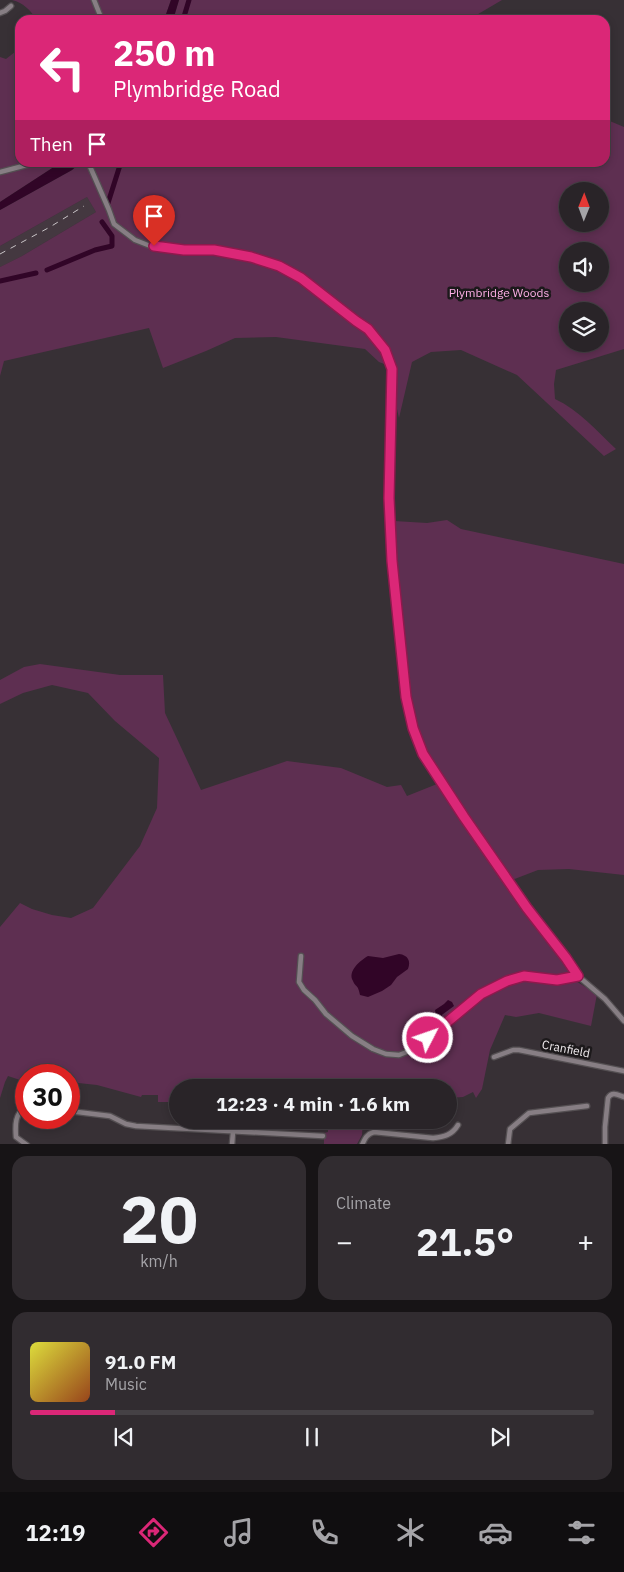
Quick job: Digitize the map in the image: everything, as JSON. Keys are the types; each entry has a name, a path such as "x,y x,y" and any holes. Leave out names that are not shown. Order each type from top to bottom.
{"street":[{"path":"94,0 100,15"},
{"path":"0,14 11,6"},
{"path":"0,172 22,167"},
{"path":"90,167 114,224 135,240 154,246 184,250 214,250 251,257 279,266 301,278 368,329 385,350 392,369 389,498 392,561 406,697 413,728 423,754 527,908 578,976 604,999 624,1021"},
{"path":"301,956 300,982 304,990 326,1014 352,1036 373,1049 386,1054 399,1055 417,1048 481,994 507,981 524,976 557,980 578,976"},
{"name":"Cranfield","path":"494,1056 519,1050 624,1071"},
{"path":"504,1053 506,1060"},
{"path":"605,1144 608,1098 613,1094 624,1097"},
{"path":"508,1144 510,1129 529,1113 586,1106"},
{"path":"80,1112 110,1116 126,1124 136,1126 323,1136"},
{"path":"362,1144 369,1134 374,1132 433,1138 449,1135 458,1125"},
{"path":"10,1133 16,1132 16,1136 26,1144"},
{"path":"232,1144 233,1132"}],"shaded area":[{"path":"171,0 179,0 174,15 166,15"},
{"path":"54,167 75,167 0,210 0,202"},
{"path":"87,197 96,212 0,267 0,246"},
{"path":"399,954 408,959 408,969 382,991 368,997 360,995 352,977 353,970 359,963 368,956 383,958"},
{"path":"448,1000 454,1006 439,1017 436,1016 435,1010"}],"green space":[{"path":"12,0 171,0 166,15 33,15 20,3"},
{"path":"179,0 502,0 476,15 174,15"},
{"path":"15,52 15,167 54,167 0,202 0,57 6,59"},
{"name":"Plymbridge Woods","path":"610,121 624,127 624,349 556,370 554,384 555,399 580,415 616,449 604,456 517,375 461,350 431,352 412,362 399,418 387,365 379,362 365,349 276,337 235,338 163,368 149,328 4,361 0,376 0,267 96,212 87,197 0,246 0,210 75,167 610,167"},
{"path":"447,520 461,529 624,564 624,875 569,869 538,870 512,880 539,917 535,923 571,969 574,980 597,994 591,1026 539,1013 516,1017 505,1015 490,1050 482,1089 476,1098 473,1092 463,1097 457,1097 457,1079 169,1079 169,1102 158,1102 158,1095 142,1095 141,1097 97,1085 80,1083 80,1064 15,1064 15,1078 8,1076 0,1098 0,927 20,903 52,915 71,918 93,908 140,846 157,808 159,758 115,721 88,693 52,685 23,693 0,704 0,680 24,667 40,664 120,675 163,675 165,713 201,790 287,761 341,768 387,787 401,785 407,796 442,782 428,754 412,711 398,586 394,521 427,523"},
{"path":"328,1129 362,1129 362,1135 357,1144 324,1144 324,1133 328,1132"}],"waterway":[{"path":"184,15 189,0"},
{"path":"108,203 119,167"},
{"path":"47,270 95,250 112,246 112,236 102,222"},
{"path":"0,281 36,273"}],"railway":[{"path":"0,254 84,206"}],"route":[{"path":"154,246 184,250 214,250 227,254 251,257 279,266 301,278 368,329 385,350 392,369 389,498 392,561 406,697 413,728 423,754 464,817 527,908 578,976 557,980 524,976 507,981 481,994 428,1038"}]}
